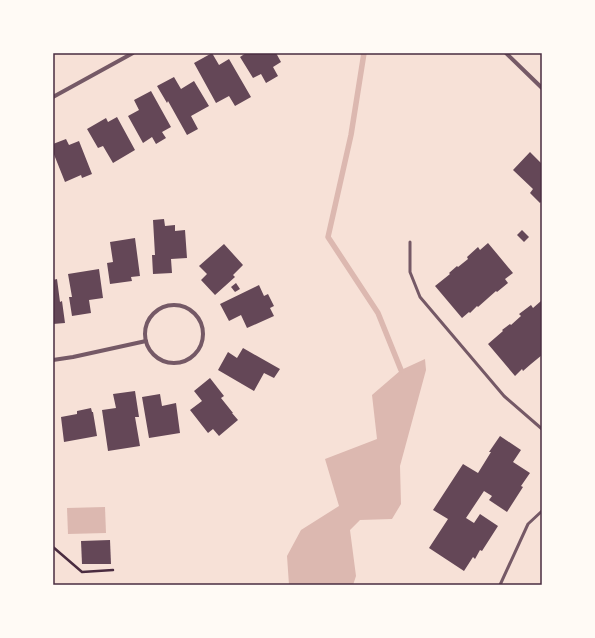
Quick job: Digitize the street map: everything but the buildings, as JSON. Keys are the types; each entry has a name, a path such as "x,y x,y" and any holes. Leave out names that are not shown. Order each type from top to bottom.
{"street":[{"path":"53,97 133,53"},
{"path":"506,53 542,88"},
{"path":"175,305 185,307 194,313 200,321 204,336 202,344 190,359 172,364 162,361 154,356 148,347 146,340 145,330 148,320 155,312 163,307 175,305"},
{"path":"53,360 146,340"}],"lane":[{"path":"410,242 410,272 420,297 504,396 542,430"},
{"path":"500,585 528,524 542,511"}],"path":[{"path":"53,547 82,572 114,570"}],"shaded area":[{"path":"425,359 426,370 400,466 401,504 392,519 360,520 350,530 356,576 353,585 289,585 287,556 301,530 339,506 325,459 377,439 372,395 401,370"},
{"path":"105,507 106,533 68,534 67,508"}],"waterway":[{"path":"364,53 351,135 328,237 378,313 401,370"}]}
